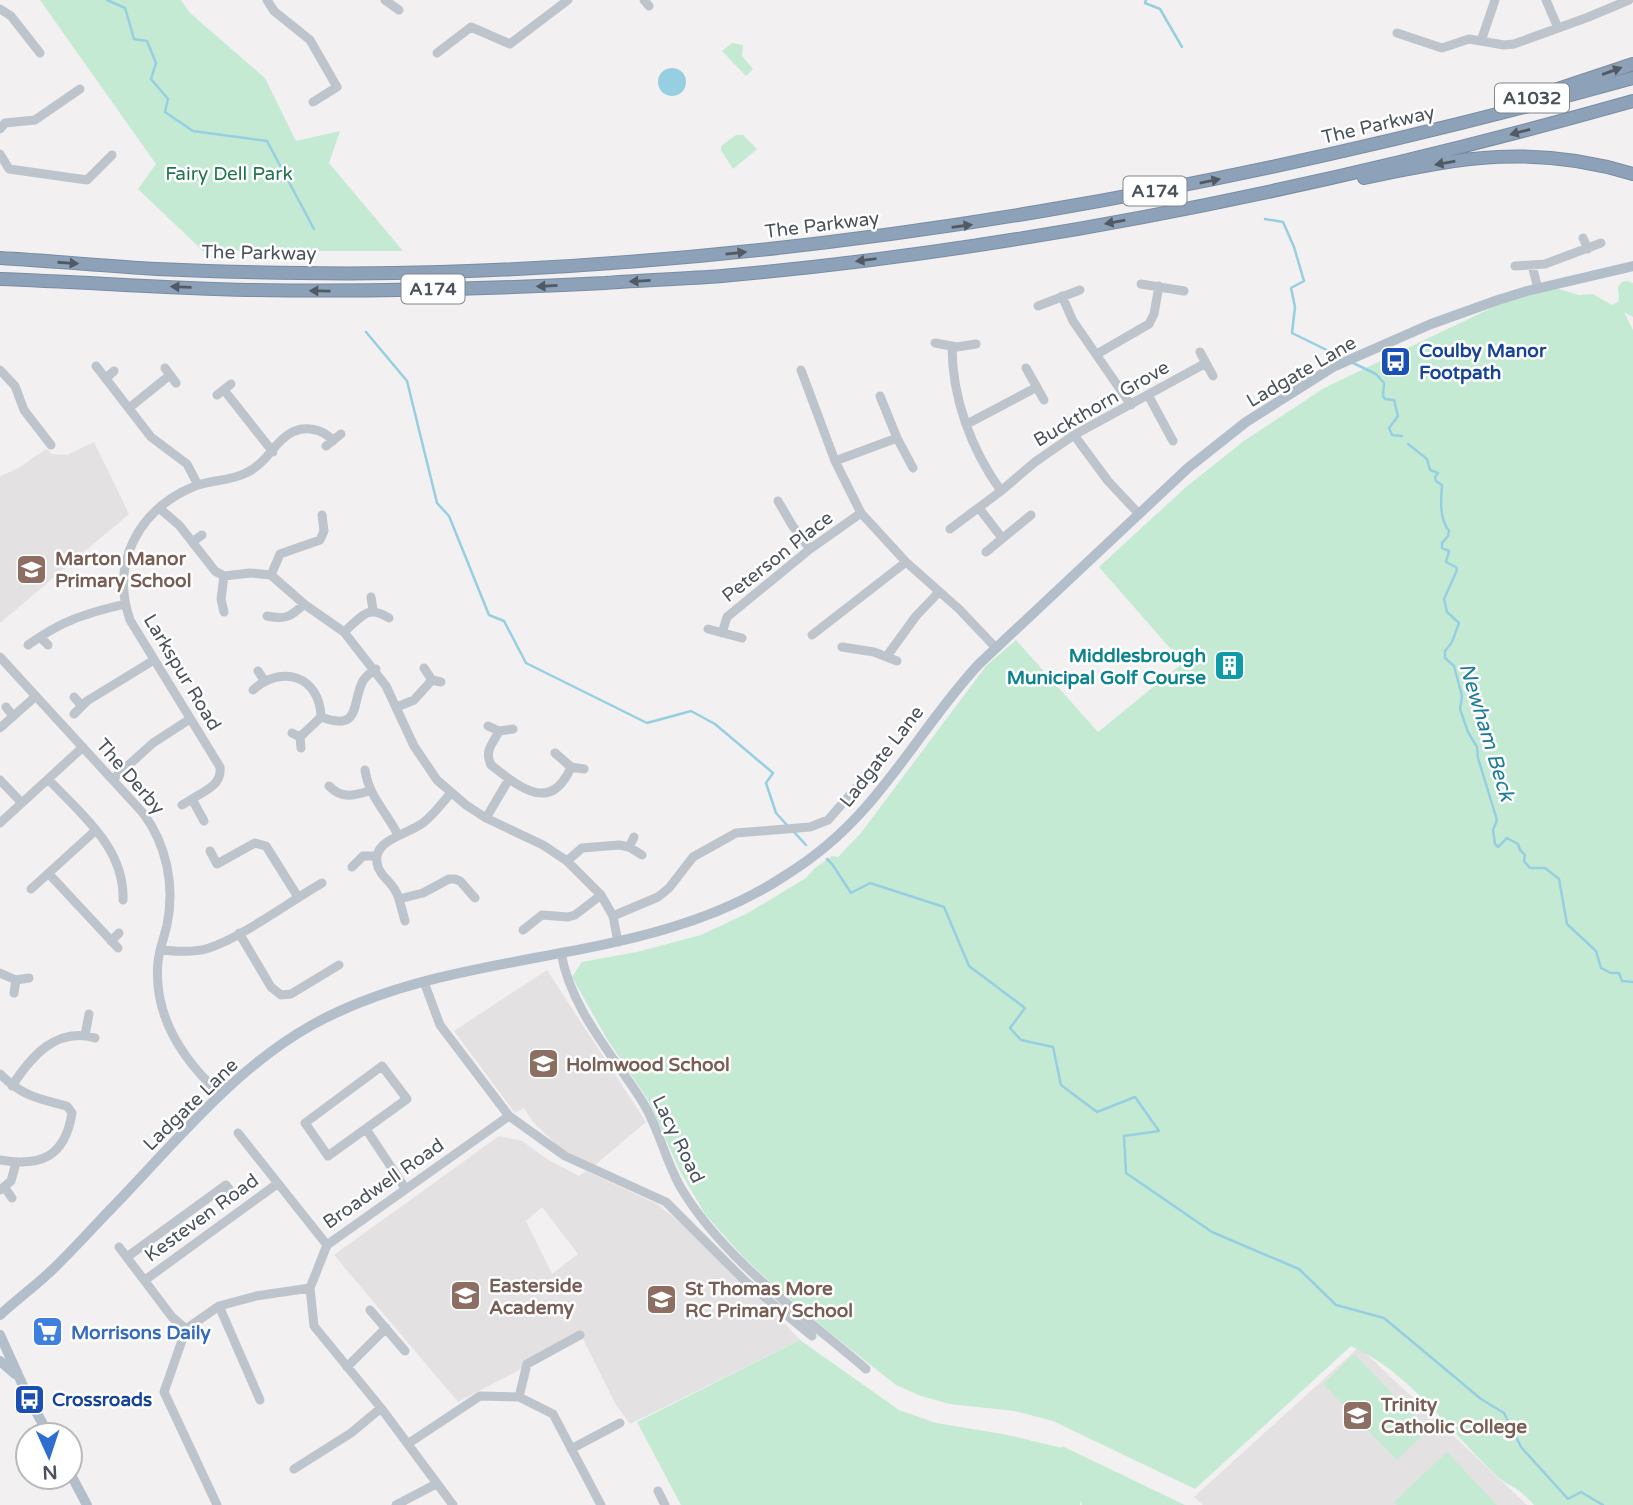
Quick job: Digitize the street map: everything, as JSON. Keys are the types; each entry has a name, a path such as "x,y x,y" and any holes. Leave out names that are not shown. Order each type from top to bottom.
{"highway":[{"name":"A1032","path":"1430,131 1633,64"},
{"name":"The Parkway","path":"0,258 158,269 360,273 522,269 727,254 1004,219 1229,177 1491,117 1633,78"},
{"name":"The Parkway","path":"0,279 332,291 543,286 718,276 917,254 1141,218 1470,145 1633,101"},
{"name":"A174","path":"1278,189 1328,187 1431,165 1504,155 1559,157 1633,174"}],"main road":[{"name":"Ladgate Lane","path":"0,1315 75,1247 220,1094 274,1050 313,1025 363,1001 424,982 671,929 736,904 801,865 864,809 952,693 996,648 1188,468 1246,422 1334,367 1431,324 1497,300 1633,266"},
{"path":"0,1335 42,1421"},
{"path":"0,1361 20,1379"}],"street":[{"path":"267,0 274,11 310,40 337,87 313,102"},
{"path":"385,0 399,10"},
{"path":"1480,41 1495,0"},
{"path":"1546,0 1559,28"},
{"path":"1396,33 1442,48 1469,39 1514,44 1629,0"},
{"path":"437,53 471,27 510,44 563,2"},
{"path":"0,9 11,16 40,53"},
{"path":"0,129 5,123 35,120 79,89"},
{"path":"0,154 9,169 88,180 112,155"},
{"path":"1583,238 1588,249"},
{"path":"1515,266 1545,264 1601,243"},
{"path":"1532,265 1538,289"},
{"path":"1141,284 1184,292"},
{"path":"1097,354 1149,324 1154,314 1159,286"},
{"path":"1038,306 1080,290"},
{"path":"1062,296 1073,321 1131,405"},
{"path":"935,343 952,346 976,344"},
{"path":"952,346 956,395 977,453 1001,491"},
{"path":"1200,352 1213,376"},
{"name":"Buckthorn Grove","path":"950,529 1074,435 1206,363"},
{"path":"96,366 151,437 187,464 198,485"},
{"path":"1026,368 1044,400"},
{"path":"0,370 15,386 24,410 51,446"},
{"path":"801,370 835,461 861,513 906,562 996,648"},
{"path":"106,378 114,371"},
{"path":"129,408 171,375"},
{"path":"967,424 1037,387"},
{"path":"224,389 273,452"},
{"path":"1148,395 1173,441"},
{"path":"880,396 913,468"},
{"name":"Larkspur Road","path":"182,805 218,782 221,772 130,620 125,604 122,575 127,553 159,508 182,492 198,485 246,473 260,465 289,434 303,429 317,430 330,443 341,434"},
{"path":"1074,435 1108,481 1139,513"},
{"path":"835,461 897,438"},
{"path":"778,501 810,549"},
{"path":"159,508 179,525 215,571 223,576 250,573 271,575 304,604 344,632 376,669 428,769 451,793 486,818 535,840 566,861 601,895 613,916 618,942"},
{"path":"979,508 1002,538"},
{"name":"Peterson Place","path":"722,633 727,617 810,549 861,513"},
{"path":"271,575 280,554 328,539 322,515"},
{"path":"986,552 1031,515"},
{"path":"192,542 202,535"},
{"path":"812,635 906,562"},
{"path":"223,576 223,612"},
{"path":"887,656 916,616 939,592"},
{"path":"371,597 373,610"},
{"path":"29,645 69,620 125,604"},
{"path":"267,616 278,623 304,604"},
{"path":"344,632 373,610"},
{"path":"373,610 389,618"},
{"path":"708,629 742,638"},
{"path":"40,637 48,645"},
{"path":"842,648 874,652 897,661"},
{"name":"The Derby","path":"0,657 150,823 164,854 170,888 170,906 158,962 159,990 172,1034 202,1078 220,1094"},
{"path":"74,714 82,705 154,660"},
{"path":"397,707 414,700 437,681 424,668"},
{"path":"301,748 296,735 321,717 340,721 350,717 358,703 361,684 365,677 376,669"},
{"path":"258,671 264,680"},
{"path":"253,690 264,680 288,675 308,685 319,702 321,717"},
{"path":"0,728 36,696"},
{"path":"74,696 82,705"},
{"path":"6,707 13,716"},
{"path":"113,779 153,743 190,719"},
{"path":"488,726 499,731 513,729"},
{"path":"499,731 489,748 491,765 526,791 546,793 561,784 571,767"},
{"path":"0,823 83,747"},
{"path":"555,753 571,767 584,769"},
{"path":"365,770 369,791 398,835"},
{"path":"613,916 658,897 669,888 693,857 736,833 810,827 828,820 871,771"},
{"path":"48,779 96,830 115,857 129,886 123,900"},
{"path":"486,818 509,779"},
{"path":"0,780 21,802"},
{"path":"329,786 338,794 349,797 369,791"},
{"path":"405,921 392,883 377,865 377,856 382,846 424,822 451,793"},
{"path":"192,799 204,821"},
{"path":"31,889 96,830"},
{"path":"629,847 634,837"},
{"path":"210,851 213,867 250,845 262,844 270,849 298,897"},
{"path":"566,861 582,848 619,845 629,847 642,855"},
{"path":"352,867 363,856 377,856"},
{"path":"49,874 114,945 119,933"},
{"path":"399,899 423,893 449,879 460,881 475,898"},
{"path":"161,950 197,951 210,948 322,883"},
{"path":"523,930 542,915 575,915 601,895"},
{"path":"239,933 271,987 282,995 291,994 338,965"},
{"name":"Lacy Road","path":"561,953 568,984 585,1016 643,1103 682,1189 707,1224 744,1264 866,1369"},
{"path":"0,973 16,980 29,978"},
{"path":"14,993 16,980"},
{"path":"424,982 440,1025 509,1116 565,1156 666,1202 745,1282 813,1336"},
{"path":"12,1086 41,1048 61,1039 90,1036 89,1014"},
{"path":"382,1066 407,1099 366,1129 328,1156 305,1124 382,1066"},
{"path":"0,1074 12,1086 37,1099 67,1106 72,1114 58,1150 42,1159 16,1163 0,1160"},
{"name":"Broadwell Road","path":"453,1505 409,1443 314,1326 310,1288 327,1245 509,1116"},
{"path":"366,1129 405,1188"},
{"path":"237,1133 327,1245"},
{"path":"12,1198 2,1189 13,1176 16,1163"},
{"name":"Kesteven Road","path":"145,1280 278,1184"},
{"path":"127,1257 226,1185 234,1196"},
{"path":"120,1247 172,1317 186,1329"},
{"path":"217,1505 164,1392 186,1329 219,1306 256,1296 310,1288"},
{"path":"219,1306 260,1400"},
{"path":"370,1310 405,1351"},
{"path":"348,1367 386,1328"},
{"path":"519,1397 527,1364 580,1335"},
{"path":"409,1443 480,1396 519,1397 553,1414 601,1505"},
{"path":"294,1469 351,1433 381,1408"},
{"path":"571,1449 620,1423"},
{"path":"396,1505 436,1484"},
{"path":"658,1491 664,1505"}],"shaded area":[{"name":"Marton Manor Primary School","path":"94,442 129,514 0,623 0,476 17,469 46,449 52,454 67,455"},
{"name":"Holmwood School","path":"547,970 646,1122 595,1165 562,1150 534,1123 524,1108 515,1113 454,1031"},
{"path":"499,1136 522,1141 547,1159 579,1176 586,1171 657,1204 692,1232 734,1277 771,1309 800,1340 630,1424 616,1405 582,1337 458,1402 334,1255","holes":["542,1207 578,1254 552,1274 526,1221"]},
{"name":"Trinity Catholic College","path":"1359,1347 1527,1505 1203,1505 1194,1497"}],"green space":[{"name":"Fairy Dell Park","path":"40,0 181,0 190,13 265,78 296,141 340,131 329,163 403,251 203,251 138,189 156,164"},
{"path":"732,43 743,45 742,56 753,69 746,76 722,51"},
{"path":"736,135 743,135 757,149 733,169 721,146"},
{"name":"Middlesbrough Municipal Golf Course","path":"1627,281 1633,283 1633,317 1624,312 1633,330 1633,1505 1534,1505 1498,1477 1429,1404 1393,1372 1351,1346 1195,1489 1053,1421 1015,1411 950,1404 896,1385 781,1292 745,1259 705,1214 680,1171 648,1100 607,1039 572,977 582,962 637,952 701,935 748,913 806,878 832,856 838,857 861,833 986,666 1016,640 1098,732 1183,663 1099,567 1186,487 1244,441 1324,388 1527,291 1559,289 1579,295 1593,294 1612,305 1619,301 1618,287"},
{"path":"800,1340 899,1410 936,1423 1062,1446 1185,1505 1082,1505 1080,1501 1080,1505 681,1505 637,1422"},
{"path":"1354,1354 1428,1430 1397,1460 1323,1384"},
{"path":"1447,1452 1497,1505 1397,1505 1394,1502"}],"water":[{"path":"672,68 682,72 686,82 682,92 672,96 662,92 658,82 662,72"}],"waterway":[{"path":"107,0 125,8 134,39 147,41 156,63 151,79 168,99 165,112 193,131 267,141 314,229"},
{"name":"Newham Beck","path":"1146,0 1145,3 1160,9 1182,47"},
{"path":"1265,219 1283,222 1304,281 1291,288 1295,307 1292,333 1345,359"},
{"path":"366,332 407,381 437,503 449,516 489,615 504,621 526,663 647,723 691,711 715,724 773,773 766,783 776,813 787,825"},
{"path":"1351,362 1376,374 1384,383 1383,396 1385,399 1394,400 1398,416 1389,428 1392,435 1402,436"},
{"name":"Newham Beck","path":"1408,444 1427,459 1430,470 1438,473 1436,481 1442,485 1442,515 1449,531 1442,548 1449,551 1446,562 1457,570 1444,599 1447,612 1459,623 1452,642 1445,651 1445,658 1454,666 1462,696 1460,709 1477,747 1497,820 1493,830 1495,844 1498,847 1507,838 1518,844 1525,855 1524,861 1530,868 1545,868 1559,879 1567,924 1596,951 1601,968 1611,973 1619,973 1622,981 1633,982"},
{"path":"794,832 806,845"},
{"path":"827,859 851,893 870,883 944,907 969,966 1025,1008 1010,1028 1021,1040 1053,1047 1061,1085 1097,1112 1135,1097 1159,1131 1124,1136 1126,1173 1212,1232 1299,1269 1336,1305 1384,1318 1481,1399 1504,1413 1521,1447 1568,1499 1581,1492 1603,1505"}],"place":[{"name":"Coulby Manor Footpath","path":"1396,361"},
{"name":"Marton Manor Primary School","path":"32,569"},
{"name":"Middlesbrough Municipal Golf Course","path":"1229,666"},
{"name":"Holmwood School","path":"543,1064"},
{"name":"Easterside Academy","path":"466,1296"},
{"name":"St Thomas More RC Primary School","path":"662,1299"},
{"name":"Morrisons Daily","path":"48,1332"},
{"name":"Crossroads","path":"29,1399"},
{"name":"Trinity Catholic College","path":"1358,1415"}]}
